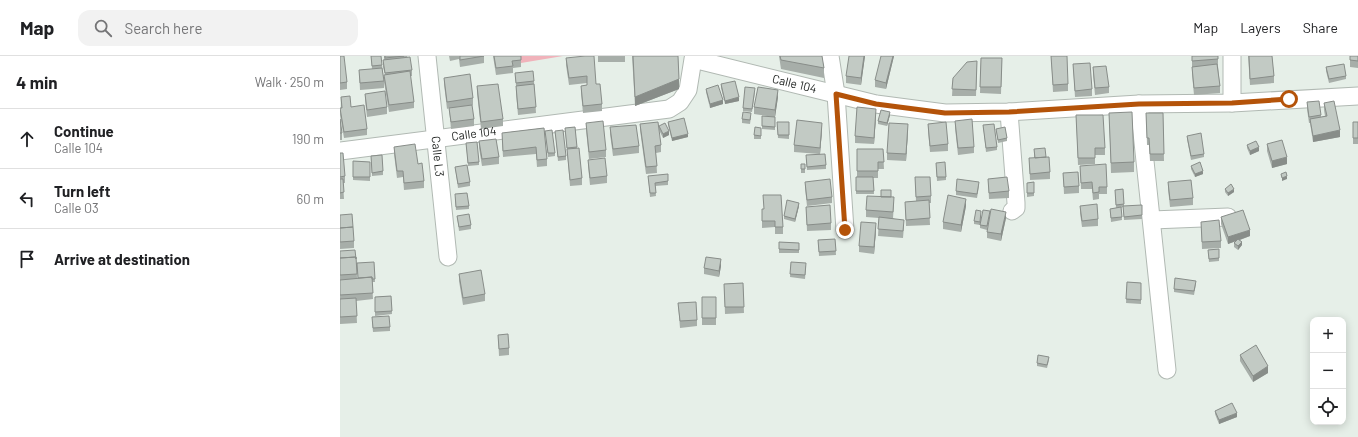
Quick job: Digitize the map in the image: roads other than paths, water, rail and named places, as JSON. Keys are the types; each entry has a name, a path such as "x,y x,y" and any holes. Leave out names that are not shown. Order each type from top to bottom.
{"street":[{"name":"Calle L3","path":"427,56 448,257"},
{"path":"830,56 836,94 845,230"},
{"path":"1232,56 1232,103"},
{"name":"Calle 104","path":"340,151 436,140 669,109 680,102 688,90 693,58 876,104 945,113 1009,112 1139,104 1232,103 1358,96"},
{"path":"1139,104 1167,370"},
{"path":"1009,112 1016,203 1016,208 1012,211"},
{"path":"1152,220 1228,217"}]}
